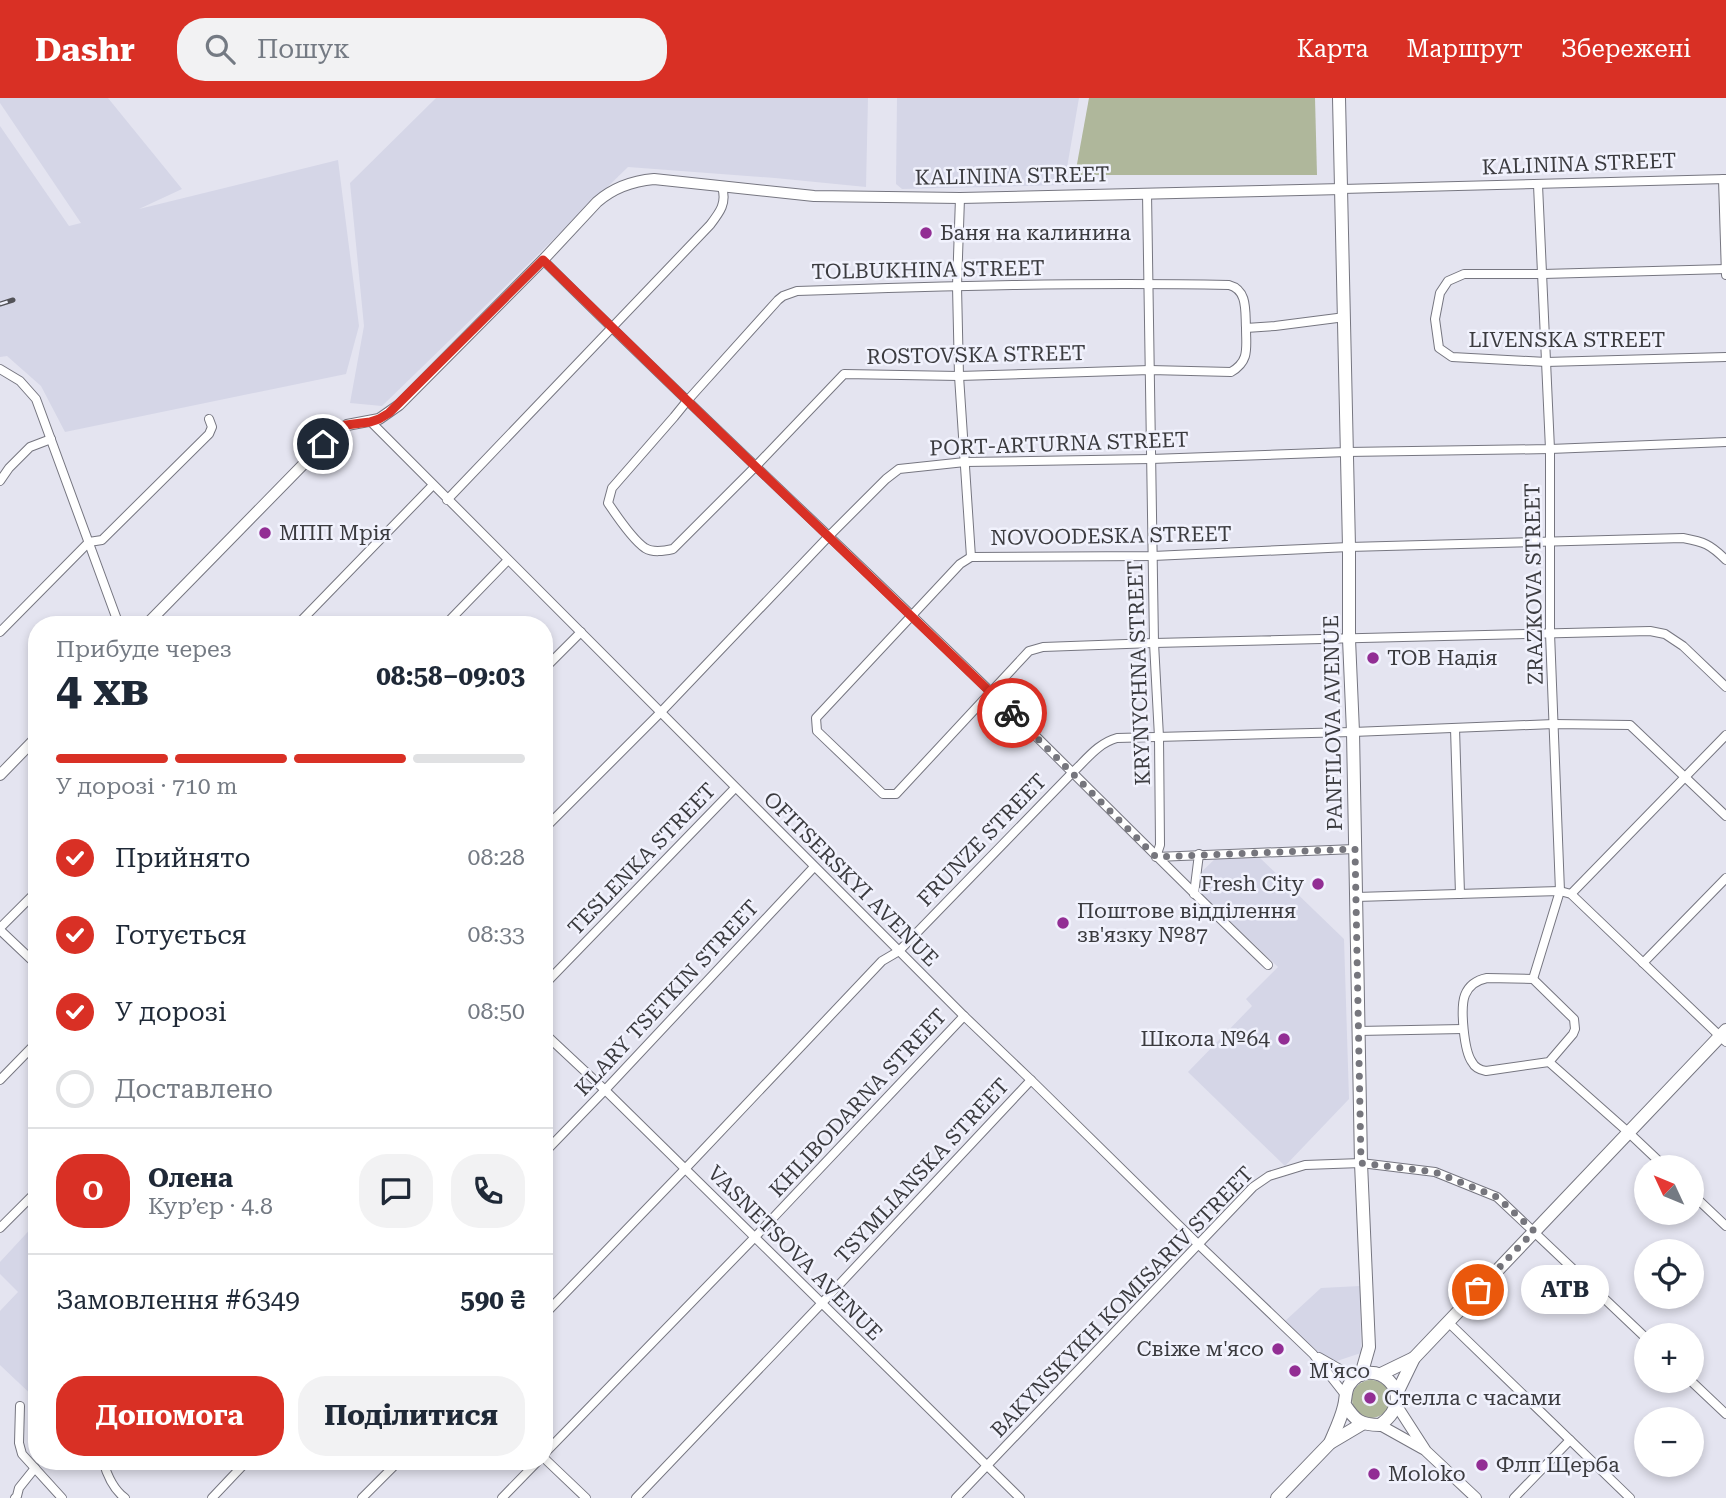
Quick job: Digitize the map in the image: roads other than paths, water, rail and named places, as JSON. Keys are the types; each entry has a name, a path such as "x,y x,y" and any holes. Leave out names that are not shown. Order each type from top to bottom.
{"main road":[{"name":"PANFILOVA AVENUE","path":"1339,98 1361,1163 1369,1347 1381,1374"},
{"path":"1331,1443 1348,1385 1358,1376 1381,1374 1414,1358 1628,1132 1724,1036"},
{"name":"PANFILOVA AVENUE","path":"1358,1376 1369,1347"},
{"path":"1277,1498 1331,1443 1362,1424 1380,1425 1390,1418 1414,1358"},
{"path":"1381,1374 1390,1381 1397,1399"},
{"path":"1345,1401 1352,1416 1362,1424"}],"street":[{"name":"KALININA STREET","path":"155,616 334,433 346,425 370,422 389,413 543,260 597,202 615,189 641,181 654,179 814,196 960,198 1725,179"},
{"path":"1725,179 1726,275"},
{"name":"ZRAZKOVA STREET","path":"1533,979 1560,891 1550,633 1550,449 1538,185"},
{"path":"447,500 612,329 720,212 725,195 722,187"},
{"name":"KRYNYCHNA STREET","path":"1147,193 1154,643 1159,737 1160,845 1156,857"},
{"path":"960,198 957,286 959,376 971,557"},
{"path":"543,260 991,692 1268,965"},
{"path":"1543,274 1726,269"},
{"name":"LIVENSKA STREET","path":"1543,274 1464,274 1448,281 1440,293 1435,319 1439,348 1452,357 1545,362 1726,357"},
{"name":"TOLBUKHINA STREET","path":"628,529 608,503 612,488 778,300 790,293 957,286 1149,283 1233,286 1239,289 1244,297 1246,328"},
{"path":"1246,328 1275,327 1345,317"},
{"name":"ROSTOVSKA STREET","path":"628,529 646,549 659,552 673,549 844,374 959,376 1150,370 1231,372 1245,359 1246,328"},
{"path":"0,369 20,381 36,399 116,616"},
{"path":"0,632 89,542 102,540 209,434 212,427 209,419"},
{"name":"OFITSERSKYI AVENUE","path":"370,422 898,951 1313,1354"},
{"path":"0,481 30,447 51,439"},
{"name":"PORT-ARTURNA STREET","path":"553,820 661,712 828,537 900,469 965,461 1152,459 1726,442"},
{"path":"306,616 433,485"},
{"name":"NOVOODESKA STREET","path":"1726,560 1713,547 1701,541 1683,538 1153,555 971,557 960,564 816,718 817,731 883,794 897,794 1028,651 1043,648 1650,631 1665,634 1683,646 1726,687"},
{"path":"454,616 508,560"},
{"path":"553,660 580,632"},
{"name":"FRUNZE STREET","path":"553,1306 882,961 898,951 1072,773 1110,740 1554,724 1630,724 1726,816"},
{"path":"1455,728 1460,894"},
{"path":"1571,894 1726,735"},
{"path":"0,775 28,746"},
{"name":"TESLENKA STREET","path":"553,976 735,788"},
{"path":"1156,857 1355,849"},
{"path":"1194,894 1199,854"},
{"name":"KLARY TSETKIN STREET","path":"553,1144 814,867"},
{"path":"1643,963 1726,878"},
{"path":"1356,897 1560,891 1571,894 1724,1036"},
{"path":"28,900 0,929 28,956"},
{"path":"1487,978 1533,979 1574,1019 1573,1034 1549,1062 1481,1070 1469,1058 1464,1029 1464,997 1467,991 1475,982 1487,978"},
{"name":"KHLIBODARNA STREET","path":"553,1447 964,1016"},
{"path":"1359,1031 1464,1029"},
{"name":"VASNETSOVA AVENUE","path":"553,1041 1020,1498"},
{"path":"0,1080 28,1051"},
{"path":"1549,1062 1652,1155"},
{"name":"TSYMLIANSKA STREET","path":"635,1498 1031,1080"},
{"name":"BAKYNSKYKH KOMISARIV STREET","path":"956,1498 1253,1186 1269,1176 1305,1165 1361,1163 1435,1172 1497,1197 1634,1327"},
{"path":"0,1228 28,1200"},
{"path":"1704,1205 1726,1226"},
{"path":"1448,1322 1630,1498"},
{"path":"1313,1354 1358,1376"},
{"path":"1313,1354 1345,1401"},
{"path":"1704,1393 1726,1414"},
{"path":"1397,1399 1426,1451"},
{"path":"20,1406 19,1443 22,1454 28,1460"},
{"path":"1380,1425 1426,1451 1476,1498"},
{"path":"1514,1498 1570,1440"},
{"path":"553,1465 586,1498"},
{"path":"15,1498 19,1488 33,1470"},
{"path":"37,1470 61,1498"},
{"path":"106,1470 118,1493 125,1498"},
{"path":"212,1498 238,1470"},
{"path":"362,1498 390,1470"},
{"path":"502,1498 529,1470"}],"railway":[{"path":"0,304 13,300"}],"place":[{"name":"Баня на калинина","path":"926,233"},
{"name":"МПП Мрія","path":"265,533"},
{"name":"ТОВ Надія","path":"1373,658"},
{"name":"Fresh City","path":"1318,884"},
{"name":"Поштове відділення зв'язку №87","path":"1063,923"},
{"name":"Школа №64","path":"1284,1039"},
{"name":"ATB","path":"1478,1290"},
{"name":"Свіже м'ясо","path":"1278,1349"},
{"name":"М'ясо","path":"1295,1371"},
{"name":"Стелла с часами","path":"1370,1398"},
{"name":"Флп Щерба","path":"1482,1465"},
{"name":"Moloko","path":"1374,1474"}]}
